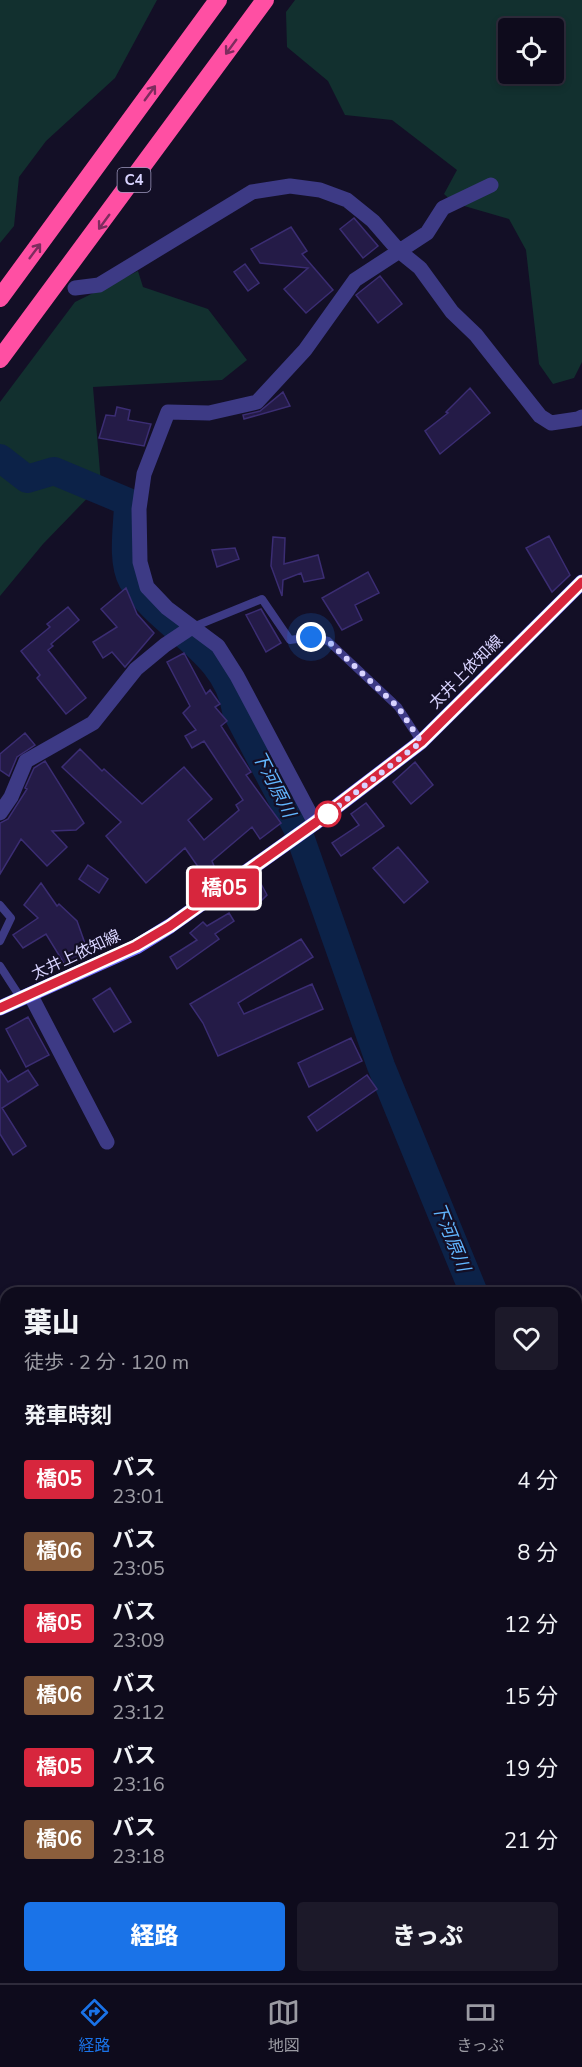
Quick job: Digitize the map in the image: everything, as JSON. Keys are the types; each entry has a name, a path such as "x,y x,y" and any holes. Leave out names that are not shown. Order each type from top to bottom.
{"highway":[{"name":"C4","path":"0,298 218,0"},
{"name":"C4","path":"0,359 66,273 265,0"}],"main road":[{"name":"太井上依知線","path":"0,1008 136,946 314,824 421,742 582,582"}],"street":[{"path":"314,824 237,676 218,646 167,608 147,587 140,562 138,538 144,474 168,412 209,413 257,402 305,350 355,280 427,233 443,208 492,185"},
{"path":"75,288 99,285 252,192 290,186 320,190 346,200 373,221 399,251 420,268 452,312 476,335 540,416 551,423 582,417"},
{"path":"0,813 11,797 26,761 93,723 136,669 165,645 192,628"},
{"path":"26,998 107,1142"}],"lane":[{"path":"192,628 262,599 290,640 311,637 328,641 398,707 421,742"},
{"path":"0,905 11,918 0,941"},
{"path":"0,966 26,998"}],"green space":[{"path":"0,0 157,0 115,78 46,141 19,177 14,226 0,243"},
{"path":"295,0 582,0 582,362 574,378 553,384 539,364 526,250 509,219 454,203 444,194 457,170 392,120 345,115 328,81 287,47 286,12"},
{"path":"138,271 143,287 208,309 247,360 222,380 93,387 101,484 43,544 0,596 0,402 75,302"}],"building":[{"path":"354,218 378,246 363,258 340,229"},
{"path":"291,227 307,251 302,254 333,290 306,313 284,289 308,268 260,263 251,249"},
{"path":"245,264 259,283 248,291 234,272"},
{"path":"380,276 402,304 378,323 356,295"},
{"path":"470,388 490,413 440,454 425,431 448,413 446,412"},
{"path":"283,392 290,406 244,419 243,415 260,411"},
{"path":"117,407 130,410 128,420 151,424 144,446 99,438 106,415 115,416"},
{"path":"549,536 570,575 552,592 526,548"},
{"path":"273,537 285,538 284,564 318,555 324,578 304,582 301,573 283,580 282,596 271,566"},
{"path":"235,548 239,559 217,567 212,550"},
{"path":"368,572 379,593 355,605 362,620 342,630 322,598"},
{"path":"126,588 137,614 154,633 125,667 112,652 103,658 93,642 117,627 101,609"},
{"path":"68,607 79,620 51,644 53,646 48,650 86,698 66,714 37,678 40,675 21,651 50,627 47,624"},
{"path":"261,609 281,643 266,652 246,615"},
{"path":"184,653 206,694 210,690 220,704 215,707 227,721 221,726 251,772 246,775 281,823 260,839 252,827 212,861 214,866 203,874 185,848 146,883 106,836 121,822 62,767 80,749 102,771 104,769 142,804 184,767 212,799 188,820 204,840 239,810 236,805 243,800 204,741 192,748 185,736 196,730 183,713 190,706 167,662"},
{"path":"25,733 35,745 17,757 9,776 0,770 0,754"},
{"path":"45,761 84,823 76,830 52,831 67,847 47,866 21,839 0,874 0,823 8,819 27,789 25,788 34,768"},
{"path":"415,762 433,785 411,804 393,782"},
{"path":"366,803 384,826 341,856 332,843 359,825 351,814"},
{"path":"398,847 428,882 404,903 373,868"},
{"path":"88,865 108,879 99,893 79,879"},
{"path":"259,880 267,895 257,905 245,890"},
{"path":"41,883 57,906 59,904 77,921 88,952 65,965 46,934 23,948 13,935 38,918 24,905"},
{"path":"229,913 234,921 215,934 219,939 177,969 170,957 197,940 190,933 203,922 207,926"},
{"path":"301,939 313,957 238,1003 244,1014 312,984 323,1009 218,1056 203,1023 190,1004"},
{"path":"110,988 131,1022 114,1032 93,999"},
{"path":"28,1017 49,1055 26,1067 6,1029"},
{"path":"351,1038 362,1061 309,1087 298,1063"},
{"path":"0,1070 8,1082 28,1070 38,1085 2,1108 26,1146 13,1155 0,1134"},
{"path":"367,1075 377,1089 317,1131 308,1117"}],"waterway":[{"name":"下河原川","path":"0,458 27,479 54,471 128,502 126,552 132,580 144,597 207,655 220,671 230,690 236,711 297,828 381,1066 472,1287"}],"bus line":[{"name":"橋05","path":"0,1008 93,967 170,926 376,779 438,726 582,582"}],"route":[{"path":"311,637 328,641 398,707 421,742 328,814"}]}
